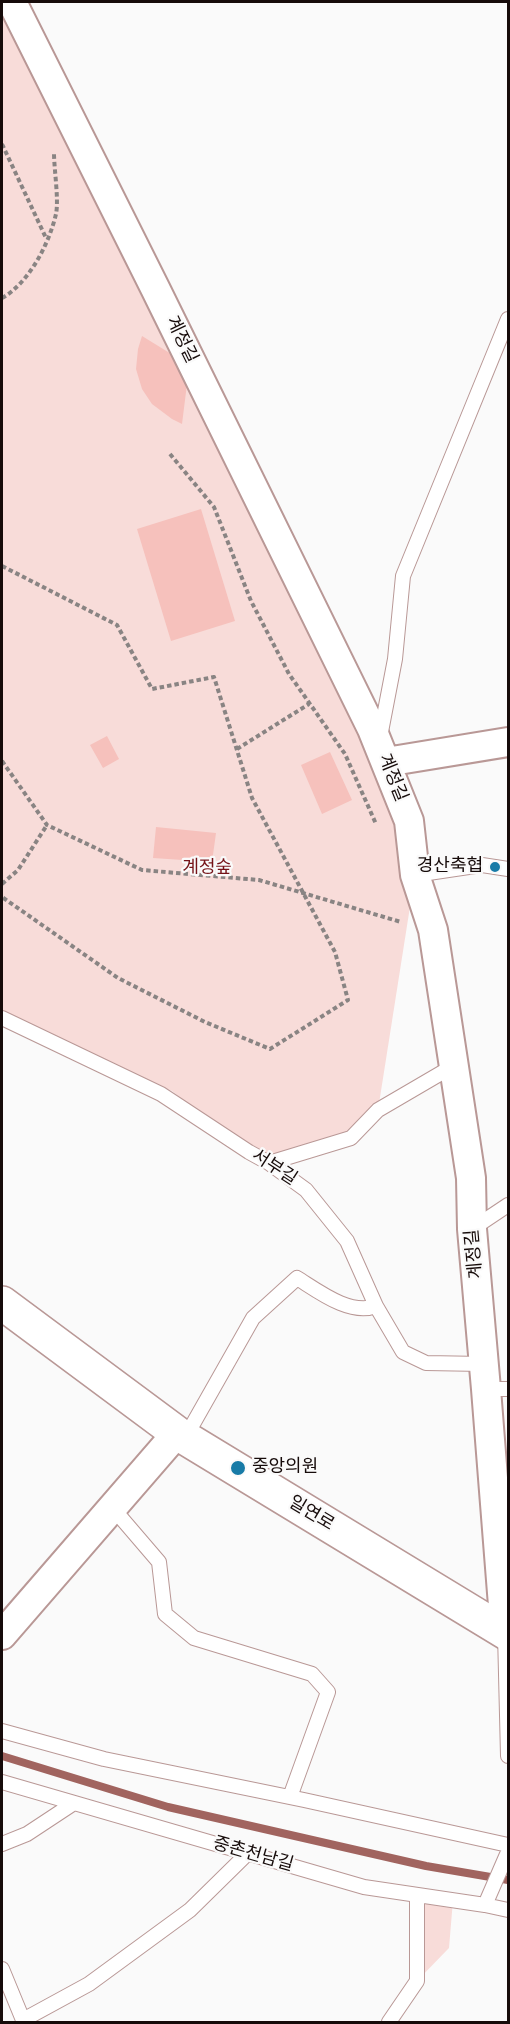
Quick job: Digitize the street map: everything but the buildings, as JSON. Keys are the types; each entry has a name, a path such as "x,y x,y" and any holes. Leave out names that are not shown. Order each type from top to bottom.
{"street":[{"name":"계정길","path":"12,2 155,288 382,753 409,821 415,875 433,930 471,1178 472,1229 482,1330 493,1381 507,1633"},
{"path":"382,753 508,742"},
{"name":"일연로","path":"2,1303 181,1436 507,1633"},
{"path":"2,1635 111,1506 181,1436"}],"lane":[{"path":"382,753 395,659 403,576 508,319"},
{"path":"415,875 482,865 508,869"},
{"name":"서부길","path":"2,1018 161,1094 269,1163 306,1190 347,1241 376,1306 403,1352 426,1363 493,1381"},
{"path":"269,1163 351,1138 378,1110 455,1065"},
{"path":"472,1229 508,1205"},
{"path":"181,1436 253,1318 297,1278 341,1303 366,1309 376,1306"},
{"path":"111,1506 159,1562 165,1614 194,1638 312,1674 328,1692 290,1797"},
{"path":"507,1633 508,1755"},
{"path":"2,1731 104,1759 508,1845"},
{"name":"중촌천남길","path":"2,1782 364,1887 485,1905 508,1911"},
{"path":"2,1844 27,1834 74,1803"},
{"path":"485,1905 508,1852"},
{"path":"2,1969 24,2021 89,1984 180,1917 248,1853"},
{"path":"389,2022 417,1982 417,1895"}],"path":[{"path":"2,144 46,239"},
{"path":"2,298 15,291 38,261 56,213 53,146"},
{"path":"170,454 214,507 251,601 289,674 345,753 377,825"},
{"path":"2,566 117,625 152,689 214,677 252,798 335,952 348,1000 270,1049 205,1022 118,978 2,897"},
{"path":"2,571 8,569"},
{"path":"237,749 309,704"},
{"path":"2,761 47,825 142,870 259,880 433,930"},
{"path":"2,884 18,870 47,825"}],"green space":[{"name":"계정숲","path":"2,2 372,729 415,875 378,1110 351,1138 269,1163 249,1152 172,1091 2,1015"},
{"path":"417,1895 453,1900 449,1948 417,1981"}],"waterway":[{"path":"2,1756 168,1807 426,1866 508,1880"}],"place":[{"name":"경산축협","path":"495,867"},
{"name":"중앙의원","path":"238,1468"}]}
